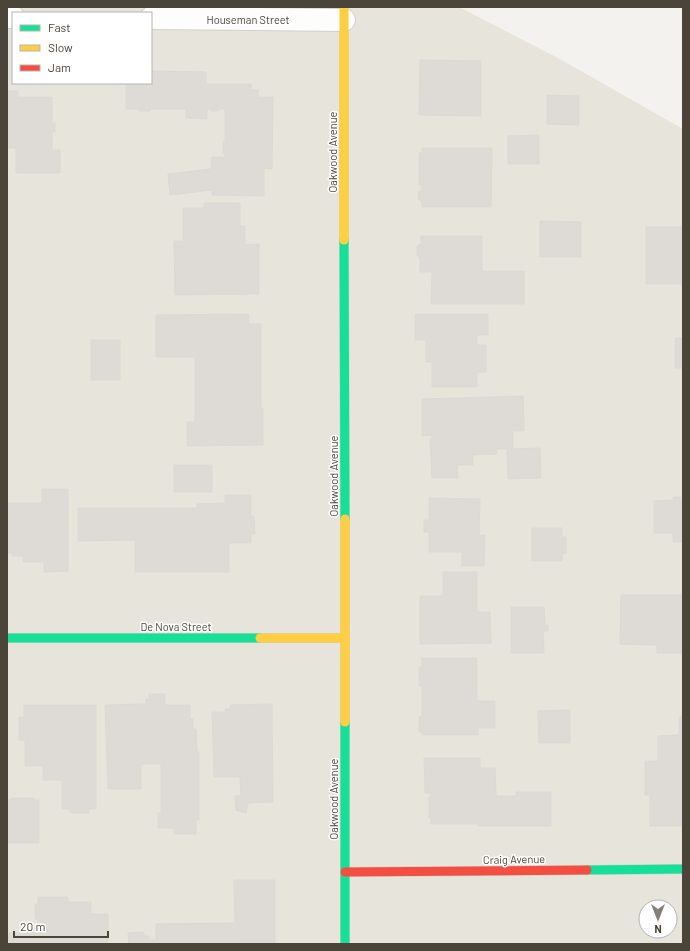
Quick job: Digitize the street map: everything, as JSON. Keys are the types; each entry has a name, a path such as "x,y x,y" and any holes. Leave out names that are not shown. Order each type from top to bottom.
{"street":[{"name":"Houseman Street","path":"152,18 344,13"},
{"name":"Oakwood Avenue","path":"344,13 345,944"},
{"name":"De Nova Street","path":"7,638 345,638"},
{"name":"Craig Avenue","path":"345,872 683,869"}],"shaded area":[{"path":"7,7 459,7 558,58 683,129 683,944 7,944"}],"building":[{"path":"420,60 481,61 481,116 419,115"},
{"path":"152,71 206,72 206,84 251,84 251,90 258,90 258,97 273,97 272,169 264,168 264,196 212,195 212,190 170,195 168,174 211,169 212,157 225,157 225,153 223,153 223,141 225,141 225,109 211,111 211,109 207,109 207,119 186,118 186,109 150,109 150,111 139,111 139,109 126,109 126,84 152,84"},
{"path":"7,91 18,91 18,97 52,97 52,123 55,123 55,132 52,132 52,150 60,150 60,173 16,173 16,148 7,148"},
{"path":"547,95 579,96 579,125 547,124"},
{"path":"539,135 539,164 508,164 508,136"},
{"path":"422,148 492,148 491,207 422,207 422,201 418,199 419,192 422,190 422,185 419,185 419,153 422,153"},
{"path":"204,203 240,203 240,226 245,226 245,245 259,244 259,294 175,295 174,241 183,241 183,208 204,208"},
{"path":"540,221 581,222 581,257 540,257"},
{"path":"646,227 683,227 683,284 646,284"},
{"path":"421,236 482,236 482,271 524,271 524,304 431,304 432,272 420,272 420,258 417,255 417,246 421,244"},
{"path":"249,314 249,324 261,324 261,408 263,408 263,445 187,446 187,422 195,422 195,357 156,357 156,315"},
{"path":"415,314 488,314 488,335 477,335 477,345 486,345 486,372 477,372 477,387 432,387 432,362 426,362 426,340 415,340"},
{"path":"675,338 683,338 683,368 675,368"},
{"path":"91,340 120,340 120,380 91,380"},
{"path":"523,396 524,431 513,431 513,449 540,448 541,478 508,479 507,449 497,449 497,454 473,455 473,465 457,465 458,478 432,478 430,439 432,439 432,435 422,436 422,399"},
{"path":"174,465 212,465 212,492 174,492"},
{"path":"42,489 68,489 68,571 44,572 44,562 23,562 23,556 12,556 12,553 7,553 7,503 42,503"},
{"path":"225,495 251,495 251,516 254,516 255,534 251,534 251,543 229,543 229,572 135,572 135,540 78,541 78,508 197,508 197,504 225,503"},
{"path":"673,497 680,497 680,501 683,501 683,542 673,542 673,533 654,533 654,501 673,500"},
{"path":"429,498 480,499 479,535 485,535 484,566 462,566 462,552 429,552 429,532 424,532 424,520 429,520"},
{"path":"532,528 562,528 562,537 566,537 566,553 562,554 562,561 532,561"},
{"path":"443,572 477,572 477,612 490,612 491,643 420,644 420,596 443,596"},
{"path":"621,595 683,595 683,653 657,653 657,645 620,644"},
{"path":"511,607 544,607 545,625 548,625 548,631 543,631 544,653 511,653"},
{"path":"422,658 477,658 477,701 495,701 495,728 478,728 478,735 422,735 422,732 419,732 419,717 422,717 422,686 419,686 419,667 422,667"},
{"path":"149,694 165,694 165,705 190,705 190,720 193,719 193,729 196,729 197,752 199,752 199,820 196,820 196,834 174,834 174,828 158,828 158,813 161,813 161,764 141,764 141,789 108,789 105,705 146,704 146,699 149,699"},
{"path":"272,704 273,802 248,803 246,813 236,810 235,796 241,796 240,777 214,777 212,712 225,712 225,709 230,709 230,705"},
{"path":"24,705 96,705 96,809 89,809 89,813 70,813 70,809 62,809 62,780 43,780 43,766 25,766 25,740 19,740 19,717 24,717"},
{"path":"570,710 570,743 539,743 538,711"},
{"path":"679,717 683,717 683,826 650,826 650,795 645,795 645,761 658,761 658,736 679,735"},
{"path":"424,758 480,758 480,768 495,768 496,796 516,796 516,792 551,792 551,826 478,826 478,824 431,824 431,818 429,818 429,797 431,797 431,793 425,793"},
{"path":"11,798 34,798 34,800 39,800 39,843 7,843 7,800 11,800"},
{"path":"234,880 275,880 275,943 129,944 128,933 144,932 144,936 149,936 149,940 156,940 156,924 235,923"},
{"path":"38,897 68,897 68,902 91,902 91,914 108,914 108,944 7,944 7,933 37,933 38,919 35,919 35,904 38,904"}],"traffic: fast":[{"path":"344,240 345,519"},
{"path":"7,638 260,638"},
{"path":"345,722 345,944"},
{"path":"587,870 683,869"}],"traffic: slow":[{"path":"344,7 344,240"},
{"path":"345,519 345,722"},
{"path":"260,638 345,638"}],"traffic: jam":[{"path":"345,872 587,870"}]}
